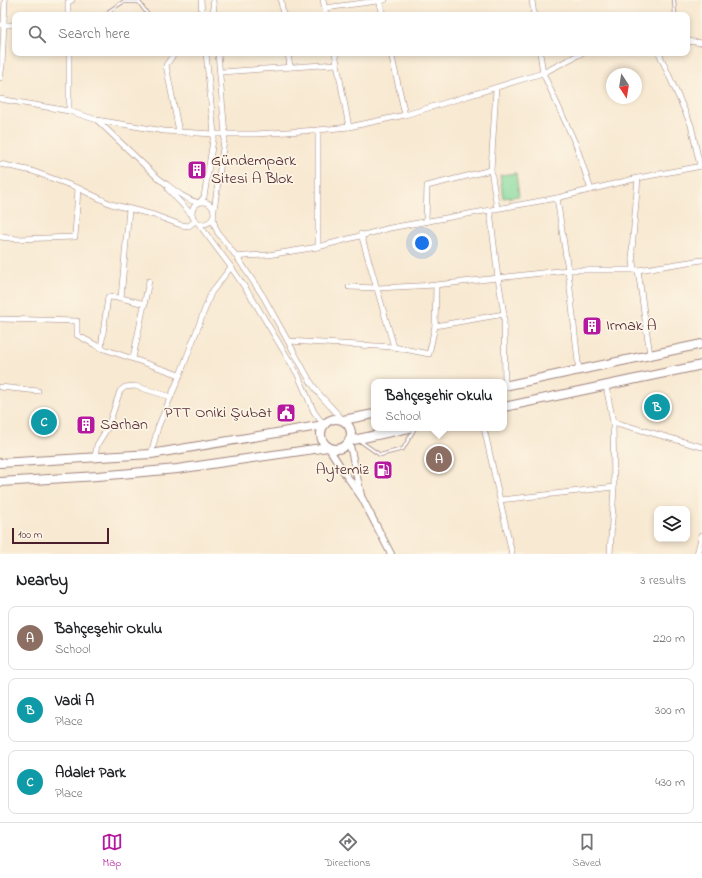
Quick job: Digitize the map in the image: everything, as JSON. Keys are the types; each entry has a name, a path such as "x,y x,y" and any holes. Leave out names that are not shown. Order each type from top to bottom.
{"main road":[{"path":"507,386 702,344"},
{"path":"507,406 702,365"},
{"path":"343,420 371,415"},
{"path":"0,482 177,469 328,447 338,449 343,447 349,441 351,434 349,425 343,420 336,418 331,419 324,425 321,434 324,443 328,447"},
{"path":"0,463 151,454 324,425"},
{"path":"349,441 395,431"}],"street":[{"path":"0,78 2,66 2,25 5,0"},
{"path":"68,12 68,2 72,0"},
{"path":"201,0 202,12"},
{"path":"213,0 214,12"},
{"path":"281,0 283,12"},
{"path":"323,0 325,12"},
{"path":"324,8 381,0 382,12"},
{"path":"532,0 534,12"},
{"path":"690,41 702,43"},
{"path":"69,56 69,111"},
{"path":"173,56 166,65 179,132"},
{"path":"192,215 193,208 204,197 214,134 206,56"},
{"path":"218,56 221,72 224,134 213,218 215,226 218,233 237,257 263,296 310,381 320,395 343,420"},
{"path":"288,56 290,67"},
{"path":"336,56 350,127"},
{"path":"392,56 405,115"},
{"path":"540,56 543,73 576,145 591,190"},
{"path":"0,99 69,111 97,120 164,131 214,134 256,134 318,130 350,127 405,115 496,89 543,73 576,56"},
{"path":"237,257 318,247 361,234 557,198 638,178 701,166 691,125 660,56"},
{"path":"221,72 337,64"},
{"path":"496,89 492,170 496,208"},
{"path":"97,120 158,178 192,215 231,267 252,298 298,375 314,412 324,425"},
{"path":"318,130 318,247"},
{"path":"0,164 32,171 78,188 111,204 181,225 189,226 197,222 205,224 213,218"},
{"path":"426,222 427,186 492,170"},
{"path":"158,178 178,193 192,201 206,202 210,204 214,210"},
{"path":"638,178 632,250 650,356"},
{"path":"0,237 18,239 75,237 78,188"},
{"path":"557,198 568,270 579,370"},
{"path":"121,298 129,209"},
{"path":"490,211 504,314 505,379"},
{"path":"361,234 394,347"},
{"path":"349,287 378,288 436,285 568,270 636,270 702,260"},
{"path":"151,454 158,427 180,375 211,293 231,267"},
{"path":"133,358 149,281"},
{"path":"288,341 306,341 335,345 394,347 429,354 435,326 436,285"},
{"path":"101,348 108,298 121,298 145,304"},
{"path":"435,326 504,314"},
{"path":"0,319 77,321 77,335 101,348 180,375"},
{"path":"95,457 97,444 108,427 120,391 125,387 135,386 170,397"},
{"path":"606,386 613,422 614,487 610,554"},
{"path":"0,387 38,391"},
{"path":"613,422 702,447"},
{"path":"485,431 512,554"},
{"path":"349,441 362,498"},
{"path":"328,447 362,498 391,554"},
{"path":"500,500 614,487"},
{"path":"698,554 702,535"}],"lane":[{"path":"674,0 675,12"},
{"path":"109,12 123,1 139,2 146,12"},
{"path":"358,439 380,455 403,449 413,431"}],"green space":[{"path":"516,173 519,196 503,198 500,175"}],"place":[{"name":"Gündempark Sitesi A Blok","path":"197,170"},
{"name":"Irmak A","path":"592,326"},
{"name":"Vadi A","path":"657,407"},
{"name":"PTT Oniki Şubat","path":"286,413"},
{"name":"Adalet Park","path":"44,422"},
{"name":"Sarhan","path":"86,425"},
{"name":"Bahçeşehir Okulu","path":"439,459"},
{"name":"Aytemiz","path":"383,470"}]}
